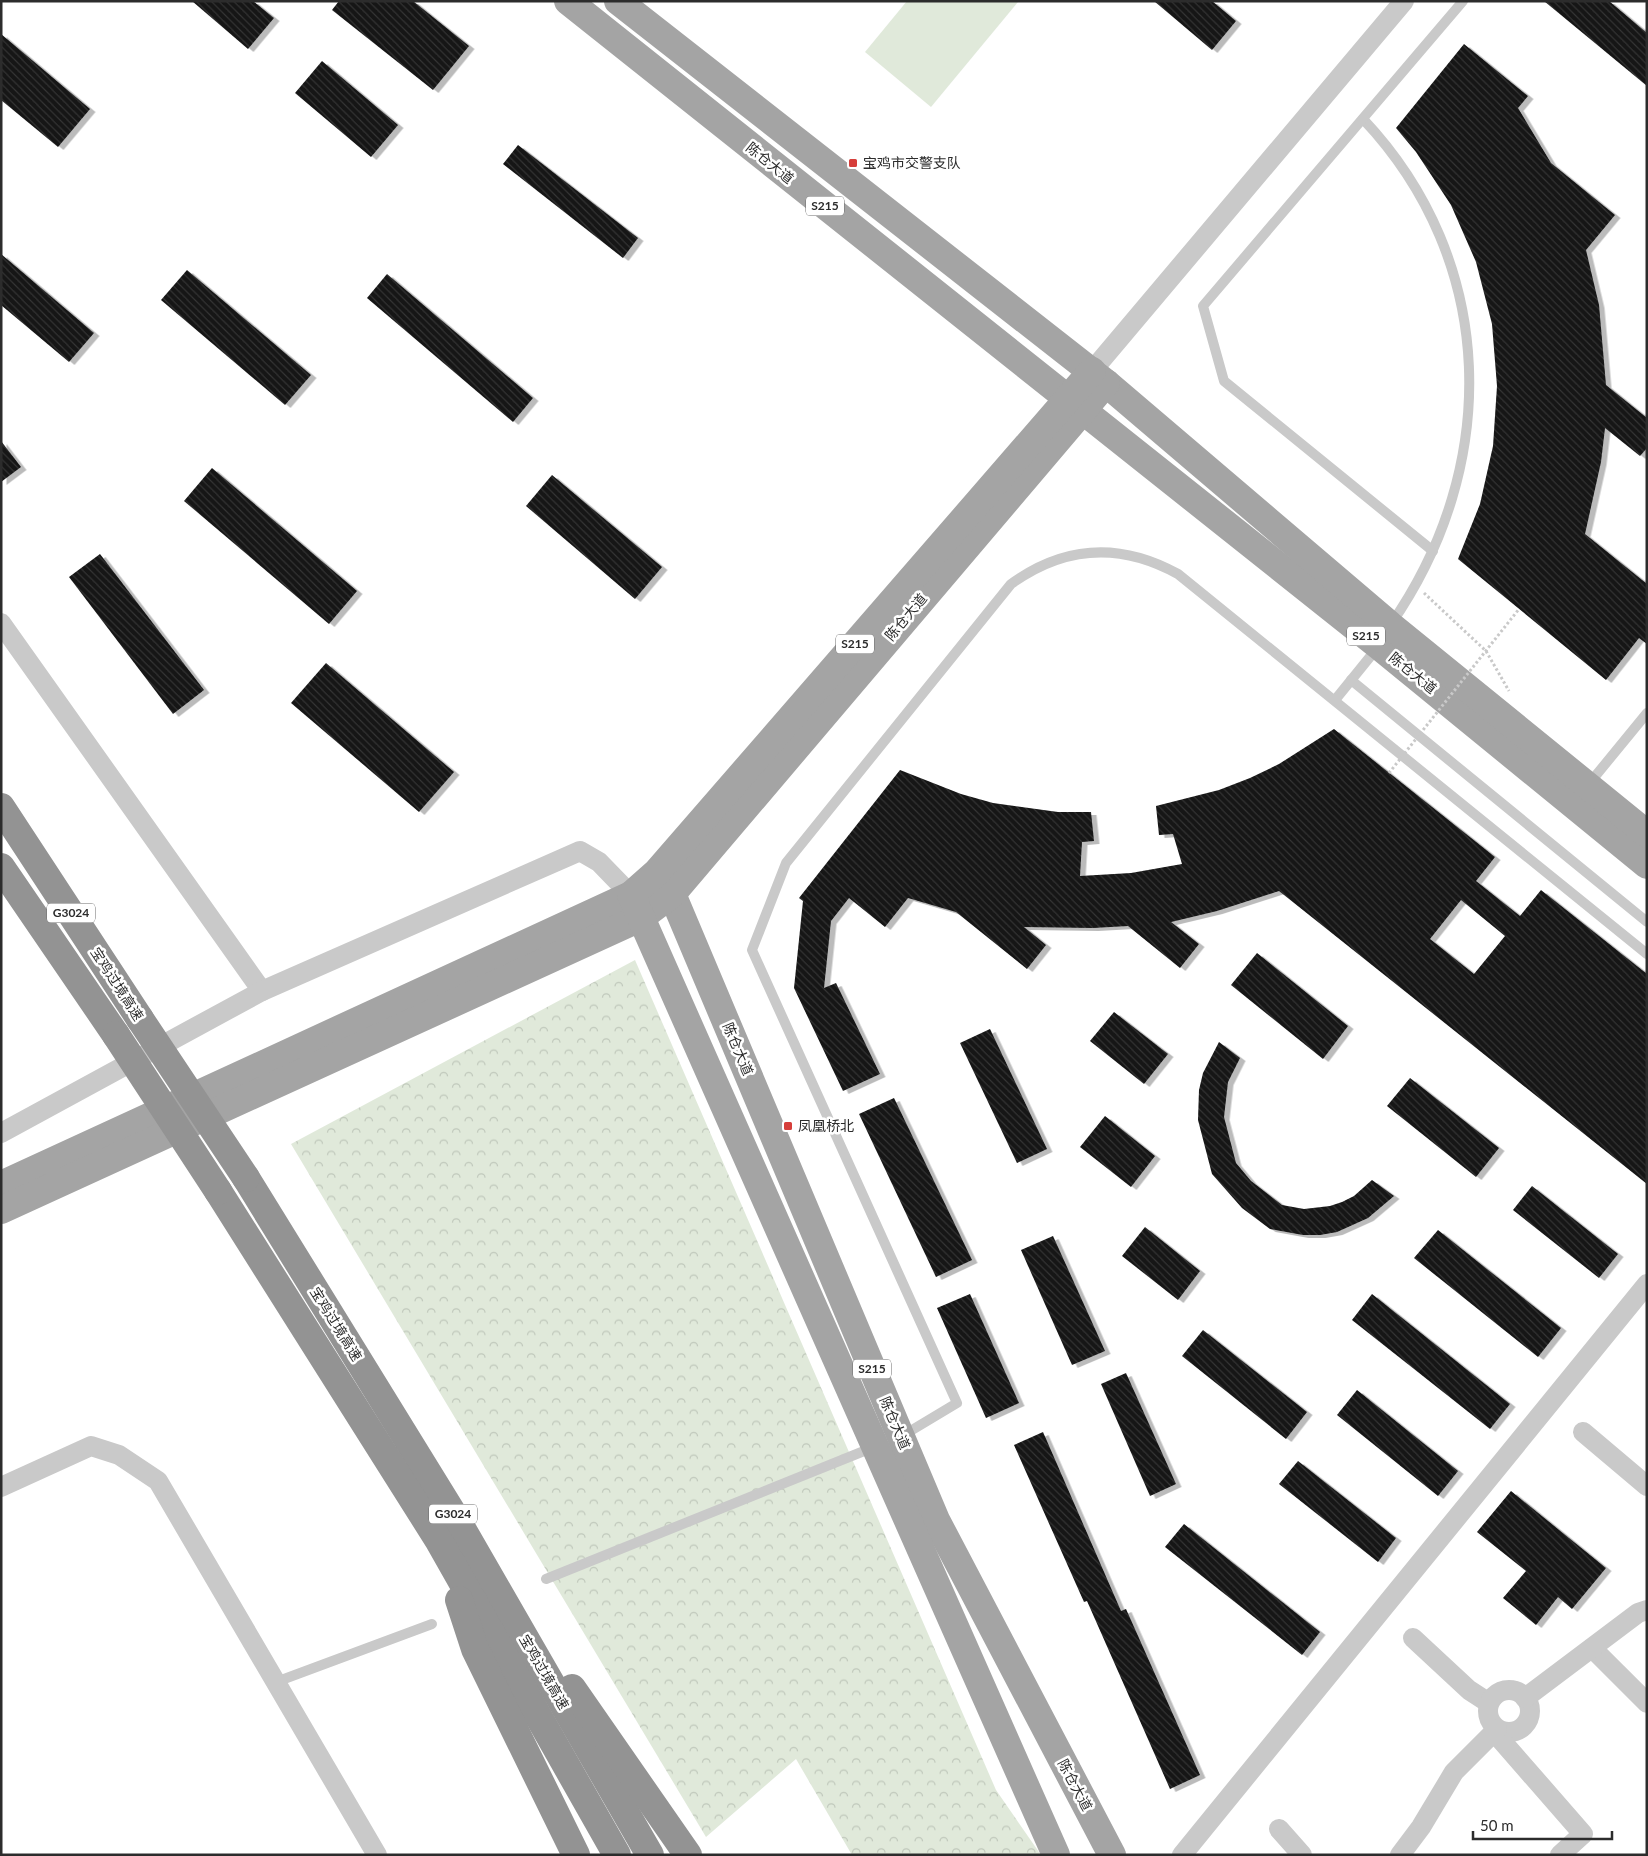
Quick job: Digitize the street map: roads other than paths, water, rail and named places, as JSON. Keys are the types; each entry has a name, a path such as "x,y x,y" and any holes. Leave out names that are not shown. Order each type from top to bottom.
{"highway":[{"name":"宝鸡过境高速","path":"1,807 246,1178 457,1520 650,1855"},
{"name":"宝鸡过境高速","path":"1,867 116,1035 218,1191 439,1541 617,1855"},
{"path":"457,1520 688,1855"},
{"path":"439,1541 475,1649 576,1855"}],"main road":[{"name":"陈仓大道","path":"568,1 1075,405 1587,786 1647,834"},
{"name":"陈仓大道","path":"618,1 1099,377 1384,635 1647,865"},
{"name":"陈仓大道","path":"635,907 664,883 1099,377"},
{"name":"陈仓大道","path":"664,883 888,1442 936,1520 1112,1855"},
{"path":"635,907 888,1442 1056,1855"},
{"path":"1,1185 635,907"},
{"path":"1,1210 635,907"}],"street":[{"path":"1099,377 1404,1"},
{"path":"1,623 262,991"},
{"path":"1,1133 262,991 580,851 599,862 635,907"},
{"path":"1182,1855 1647,1284"},
{"path":"1584,1432 1647,1486"},
{"path":"1,1487 91,1446 119,1455 158,1481 377,1855"},
{"path":"1525,1698 1638,1613 1647,1610"},
{"path":"1413,1638 1470,1690 1489,1703"},
{"path":"1592,1648 1647,1703"},
{"path":"1400,1855 1430,1814 1454,1772 1496,1731 1512,1732 1524,1725 1530,1712 1525,1698 1513,1690 1506,1690 1493,1696 1489,1703 1488,1717 1496,1731 1584,1834 1560,1855"},
{"path":"1279,1829 1302,1855"}],"lane":[{"path":"1433,552 1224,380 1203,306 1464,1"},
{"path":"1335,700 1352,680 1384,635 1416,585 1433,552 1449,512 1464,450 1469,386 1463,319 1456,286 1433,222 1399,164 1363,119"},
{"path":"546,1579 888,1442 957,1404 752,950 786,863 1011,584 1027,573 1062,557 1082,553 1115,552 1142,557 1161,564 1194,586 1647,954"},
{"path":"1352,680 1647,922"},
{"path":"1587,786 1647,713"},
{"path":"276,1682 432,1624"}],"place":[{"name":"宝鸡市交警支队","path":"853,163"},
{"name":"凤凰桥北","path":"788,1126"}]}
